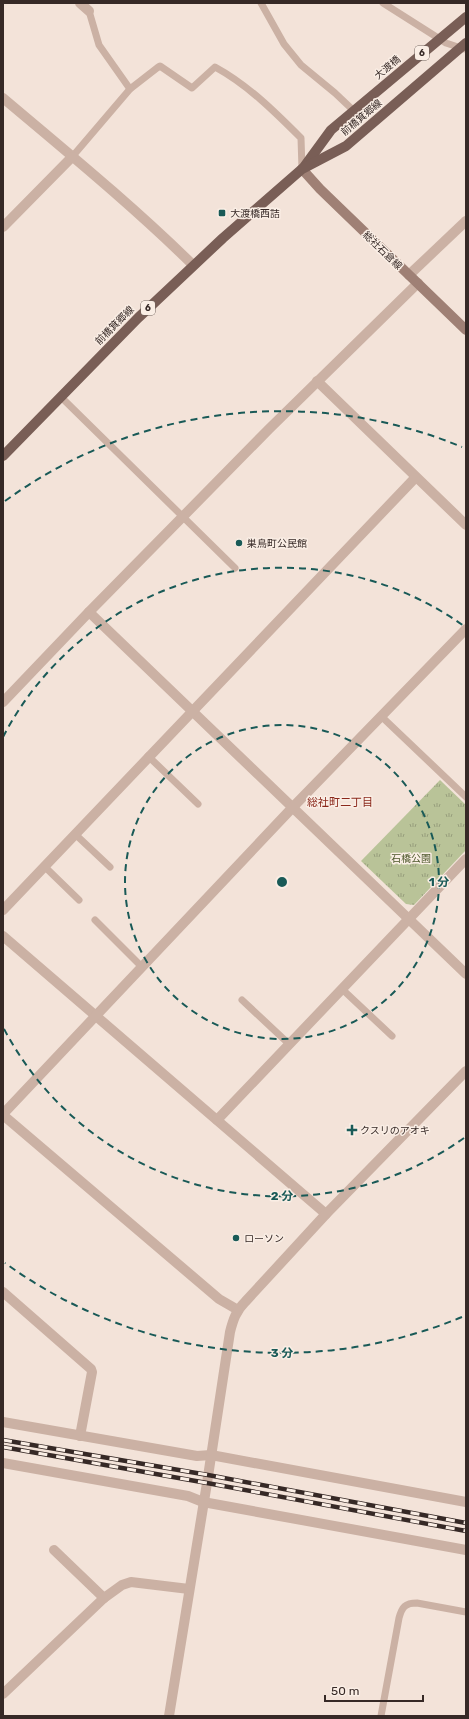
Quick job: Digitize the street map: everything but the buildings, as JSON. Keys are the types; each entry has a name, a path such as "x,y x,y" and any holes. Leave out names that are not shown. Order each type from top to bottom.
{"main road":[{"name":"大渡橋","path":"379,90 466,17"},
{"name":"前橋箕郷線","path":"302,169 346,146 466,43"},
{"name":"前橋箕郷線","path":"3,456 112,344 193,265 302,169 331,130 379,90"},
{"name":"総社石倉線","path":"302,169 320,190 466,330"}],"street":[{"path":"80,3 89,10"},
{"path":"3,98 72,157 193,265"},
{"path":"3,227 72,157"},
{"path":"410,276 466,222"},
{"path":"3,702 89,612 317,381 418,283"},
{"path":"317,381 466,526"},
{"path":"3,910 148,756 192,712 415,478"},
{"path":"89,612 192,712 294,807 466,974"},
{"path":"238,1310 219,1299 3,1114 466,628"},
{"path":"217,1120 466,859"},
{"path":"3,936 326,1214"},
{"path":"169,1716 230,1332 238,1310 326,1214 466,1071"},
{"path":"3,1292 91,1369 92,1372 80,1436"},
{"path":"3,1422 197,1456 211,1455 466,1502"},
{"path":"4,1466 188,1496 204,1502 466,1550"},
{"path":"54,1550 104,1598"},
{"path":"3,1694 104,1598 122,1585 132,1582 189,1589"}],"lane":[{"path":"261,3 284,44 301,65 335,92 354,111"},
{"path":"383,3 446,43 466,49"},
{"path":"89,10 99,45 130,89"},
{"path":"72,157 130,89 160,66 190,88 216,67 236,78 301,138 302,169"},
{"path":"60,397 235,568"},
{"path":"382,717 466,797"},
{"path":"148,756 198,804"},
{"path":"75,834 110,867"},
{"path":"44,866 79,900"},
{"path":"95,920 142,967"},
{"path":"342,988 392,1036"},
{"path":"242,1000 289,1044"},
{"path":"380,1716 402,1608 409,1603 417,1603 466,1612"}],"green space":[{"name":"石橋公園","path":"440,780 466,805 466,850 414,905 406,904 361,861"}],"railway":[{"path":"3,1440 208,1475 466,1523"},
{"path":"3,1447 466,1531"}],"place":[{"name":"大渡橋西詰","path":"222,213"},
{"name":"巣鳥町公民館","path":"239,543"},
{"name":"クスリのアオキ","path":"352,1130"},
{"name":"ローソン","path":"236,1238"}],"district":[{"name":"総社町二丁目","path":"340,802"}]}
